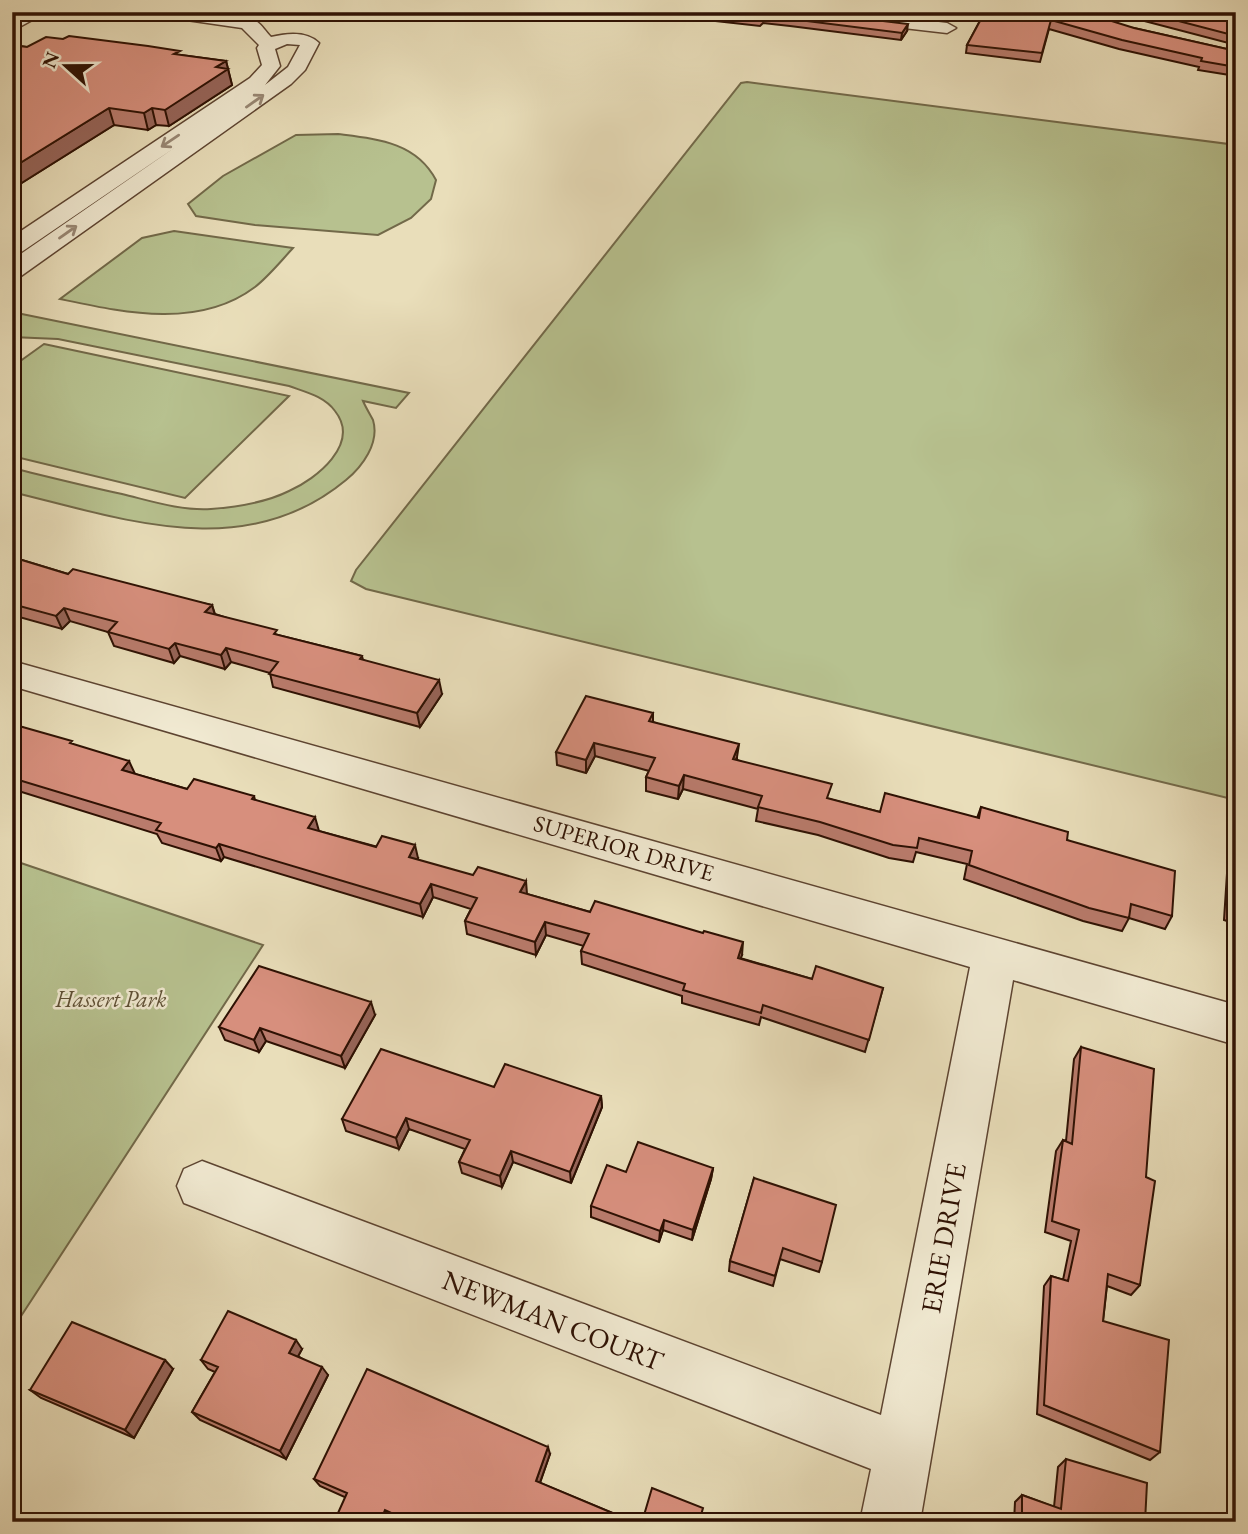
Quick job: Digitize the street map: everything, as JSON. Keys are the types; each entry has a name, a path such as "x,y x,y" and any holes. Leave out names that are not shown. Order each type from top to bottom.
{"street":[{"path":"12,26 39,12"},
{"path":"12,271 284,80 296,70 311,46 307,41 295,39 269,44 263,41 256,28 246,23 166,12"},
{"path":"808,12 950,20 937,46"},
{"path":"12,248 257,82 271,66 266,48 269,44"},
{"name":"SUPERIOR DRIVE","path":"12,673 1236,1025"},
{"name":"ERIE DRIVE","path":"890,1522 995,954"},
{"name":"NEWMAN COURT","path":"202,1186 904,1453"}],"green space":[{"path":"741,83 1236,145 1236,800 366,589 351,581 356,570"},
{"path":"338,134 381,141 418,157 436,180 431,199 411,218 378,235 255,225 196,216 188,204 223,176 296,135"},
{"path":"174,231 293,248 255,287 233,300 209,309 159,314 109,309 60,299 142,238"},
{"path":"12,312 409,393 396,408 363,401 375,429 368,454 346,480 307,506 267,521 225,528 183,528 140,522 12,492 12,468 177,507 231,507 270,499 311,478 332,459 339,448 343,436 342,423 331,406 314,395 289,386 58,339 12,337"},
{"path":"44,344 289,396 185,498 12,456 12,367"},
{"name":"Hassert Park","path":"12,860 263,945 12,1330"}],"building":[{"path":"703,12 808,12 908,24 902,33 763,16 761,19"},
{"path":"983,12 1083,12 1134,28 1236,51 1236,67 1201,61 1202,58 1051,20 1042,53 967,45"},
{"path":"1144,12 1236,12 1236,36"},
{"path":"69,36 180,51 174,54 226,61 216,67 228,69 165,110 152,108 144,113 109,108 12,168 12,45 27,47 46,37 63,39"},
{"path":"12,557 68,574 73,569 212,605 205,612 277,630 274,634 362,656 360,659 439,680 417,713 269,674 278,662 226,648 221,655 175,643 169,649 108,632 117,622 64,608 56,616 12,604"},
{"path":"586,696 653,713 649,721 739,744 733,759 832,784 827,798 880,812 885,793 979,818 981,807 1068,832 1067,840 1175,871 1172,916 1131,904 1129,918 1089,908 969,865 972,851 919,838 917,848 893,845 820,822 758,807 762,796 684,775 679,786 646,777 655,758 594,743 586,760 556,752"},
{"path":"12,724 129,761 122,770 187,789 194,779 315,817 308,828 376,847 382,836 415,845 409,857 473,875 478,867 526,881 520,892 590,912 595,901 743,942 738,958 812,979 816,966 883,988 869,1040 763,1005 761,1013 683,990 685,984 581,951 589,934 545,922 535,942 465,921 477,898 431,884 420,904 219,844 216,848 156,830 161,823 12,778"},
{"path":"1236,850 1236,908 1232,907"},
{"path":"259,966 371,1002 341,1056 260,1028 254,1040 219,1027"},
{"path":"1081,1047 1154,1069 1146,1177 1155,1181 1140,1285 1108,1274 1103,1321 1169,1340 1160,1452 1044,1405 1051,1276 1068,1281 1079,1230 1052,1221 1063,1140 1072,1144"},
{"path":"381,1049 494,1087 505,1064 601,1096 570,1172 511,1151 500,1176 459,1162 470,1140 406,1118 396,1138 342,1119"},
{"path":"638,1142 713,1168 693,1230 664,1220 660,1231 591,1206 607,1165 626,1172"},
{"path":"754,1178 836,1205 822,1262 783,1248 775,1276 730,1261"},
{"path":"228,1311 296,1340 289,1353 322,1367 280,1451 192,1412 218,1367 201,1360"},
{"path":"72,1322 165,1360 125,1430 30,1390"},
{"path":"367,1369 548,1447 536,1481 634,1522 411,1522 385,1510 380,1522 334,1522 347,1493 314,1479"},
{"path":"1066,1459 1147,1483 1145,1522 1022,1522 1022,1495 1061,1509"},
{"path":"652,1488 703,1508 699,1522 642,1522"}]}
